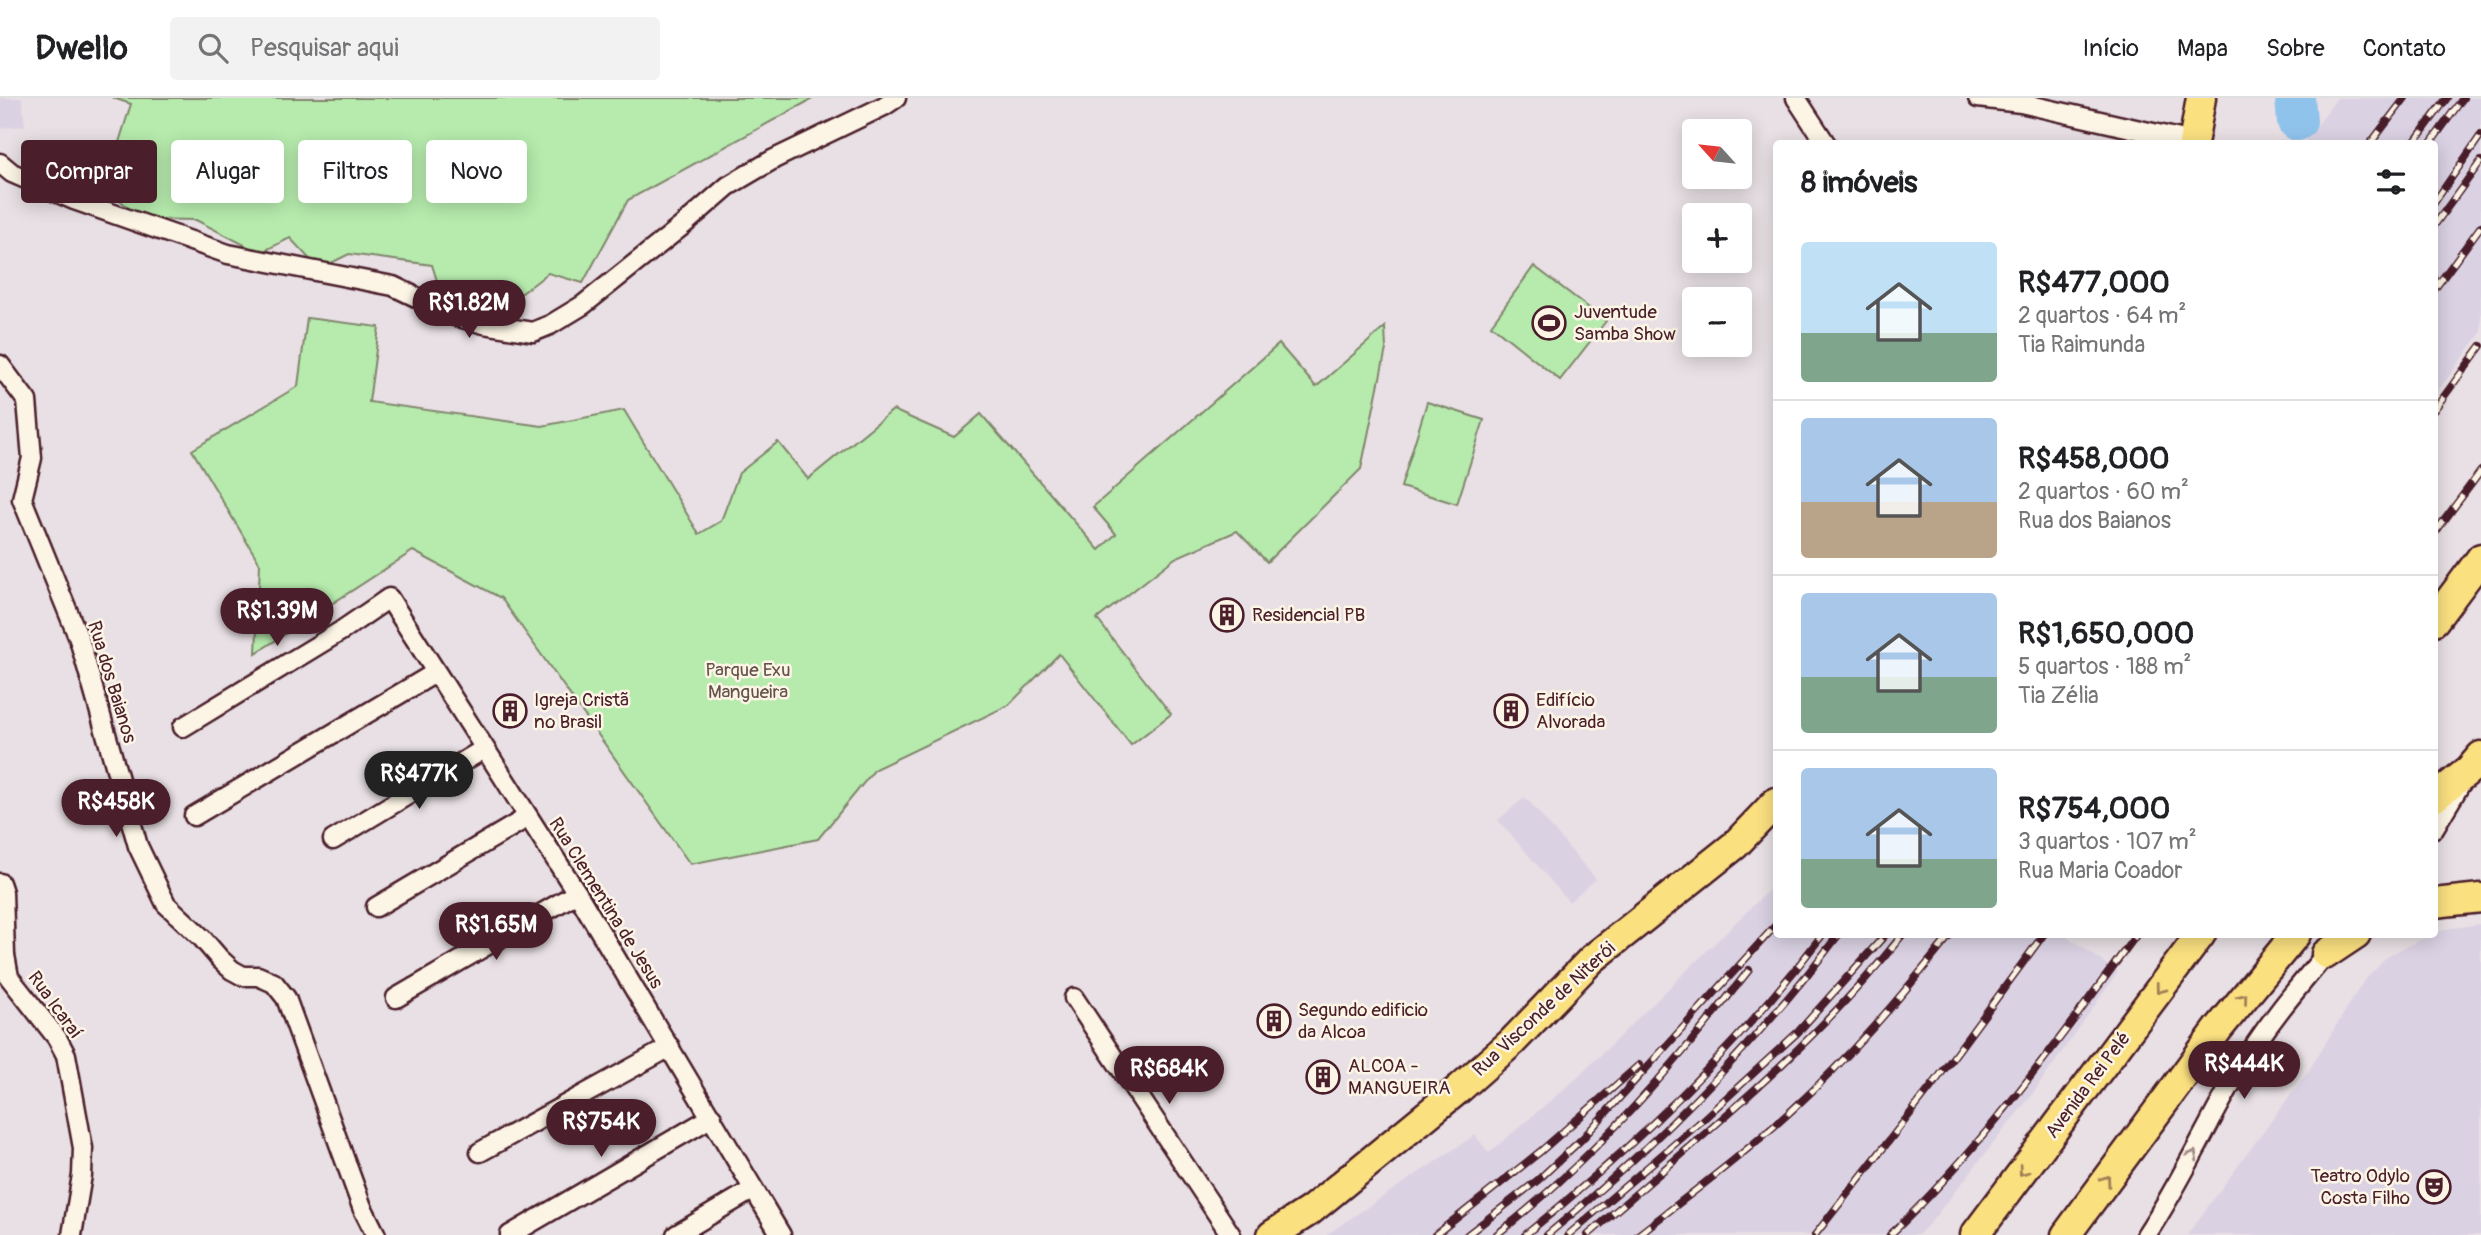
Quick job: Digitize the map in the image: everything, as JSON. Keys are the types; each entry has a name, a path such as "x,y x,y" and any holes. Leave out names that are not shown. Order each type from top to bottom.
{"main road":[{"path":"2194,140 2201,98"},
{"path":"2438,616 2481,558"},
{"path":"2438,795 2475,763"},
{"name":"Rua Visconde de Niterói","path":"1272,1235 1311,1210 1460,1088 1512,1042 1582,968 1735,845 1773,805"},
{"path":"2438,903 2481,898"},
{"name":"Avenida Rei Pelé","path":"1975,1235 2198,938"},
{"path":"2066,1235 2218,1028 2294,938"}],"street":[{"path":"0,163 12,173 74,201 228,254 393,286 458,317 533,332 583,305 682,226 727,186 774,159 896,98"},
{"path":"1796,98 1823,140"},
{"path":"1978,98 2021,103 2180,140"},
{"name":"Rua dos Baianos","path":"0,365 27,401 32,458 22,499 79,639 138,846 166,904 232,970 243,975 258,976 274,984 286,998 362,1207 376,1235"},
{"name":"Rua Clementina de Jesus","path":"183,727 341,631 389,598 578,893 781,1235"},
{"path":"194,816 435,673"},
{"path":"333,840 484,749"},
{"path":"2438,822 2475,763"},
{"path":"376,907 528,817"},
{"name":"Rua Icaraí","path":"0,883 3,892 5,955 9,977 57,1038 66,1055 83,1148 82,1175 72,1235"},
{"path":"396,998 578,893"},
{"path":"2146,1235 2164,1209 2254,1046 2334,944"},
{"path":"1074,998 1231,1235"},
{"path":"480,1152 670,1048"},
{"path":"510,1235 712,1117"},
{"path":"676,1235 752,1190"}],"shaded area":[{"path":"0,98 22,98 25,126 0,128"},
{"path":"2337,98 2481,98 2481,333 2438,391 2438,140 2306,140"},
{"path":"1525,797 1596,879 1569,902 1498,820"},
{"path":"1773,886 1773,938 2069,938 2118,972 2034,1092 1918,1235 1326,1235 1475,1135 1489,1153 1578,1077"},
{"path":"2481,924 2481,1235 2187,1235 2309,1070 2363,982 2387,957 2425,938 2438,938 2438,932"}],"green space":[{"path":"113,98 814,98 628,200 583,283 548,273 507,302 473,309 457,308 439,287 432,265 349,254 319,269 290,238 260,253 196,220 141,219 123,203 157,203 157,140 120,140 131,104"},
{"name":"Juventude Samba Show","path":"1534,266 1606,321 1560,380 1491,325"},
{"name":"Parque Exu Mangueira","path":"307,318 379,327 369,402 542,426 624,410 699,534 721,521 739,473 778,442 808,479 893,410 954,437 981,414 1099,550 1116,534 1093,507 1279,344 1316,387 1385,327 1386,349 1361,469 1267,562 1237,531 1175,558 1097,619 1171,714 1131,745 1059,654 1009,705 875,769 818,839 690,864 501,598 413,551 256,653 260,564 192,450 298,386"},
{"path":"1427,402 1484,420 1457,504 1401,487"}],"waterway":[{"path":"2295,98 2297,121"}],"railway":[{"path":"2373,140 2405,98"},
{"path":"2416,140 2447,98"},
{"path":"2433,140 2463,98"},
{"path":"2438,197 2481,135"},
{"path":"2438,220 2481,161"},
{"path":"2438,285 2481,226"},
{"path":"2438,405 2481,346"},
{"path":"2438,529 2481,471"},
{"path":"1467,1235 1538,1180 1583,1138 1773,928"},
{"path":"1525,1235 1606,1167 1683,1094 1756,1016 1820,938"},
{"path":"1547,1235 1626,1166 1702,1093 1773,1016 1836,938"},
{"path":"1568,1235 1698,1124 1798,1032 1882,938"},
{"path":"1588,1235 1793,1054 1868,976 1900,938"},
{"path":"1638,1235 1754,1144 1813,1090 1874,1026 1948,938"},
{"path":"1815,1235 1935,1082 2041,938"},
{"path":"1890,1235 1989,1128 2134,938"},
{"path":"1496,1235 1532,1206 1599,1144 1662,1076 1749,970"},
{"path":"1435,1235 1541,1151 1639,1065"}],"place":[{"name":"Juventude Samba Show","path":"1549,323"},
{"name":"Residencial PB","path":"1227,615"},
{"name":"Igreja Cristã no Brasil","path":"510,711"},
{"name":"Edifício Alvorada","path":"1511,711"},
{"name":"Segundo edificio da Alcoa","path":"1274,1021"},
{"name":"ALCOA - MANGUEIRA","path":"1323,1077"},
{"name":"Teatro Odylo Costa Filho","path":"2434,1187"}]}
